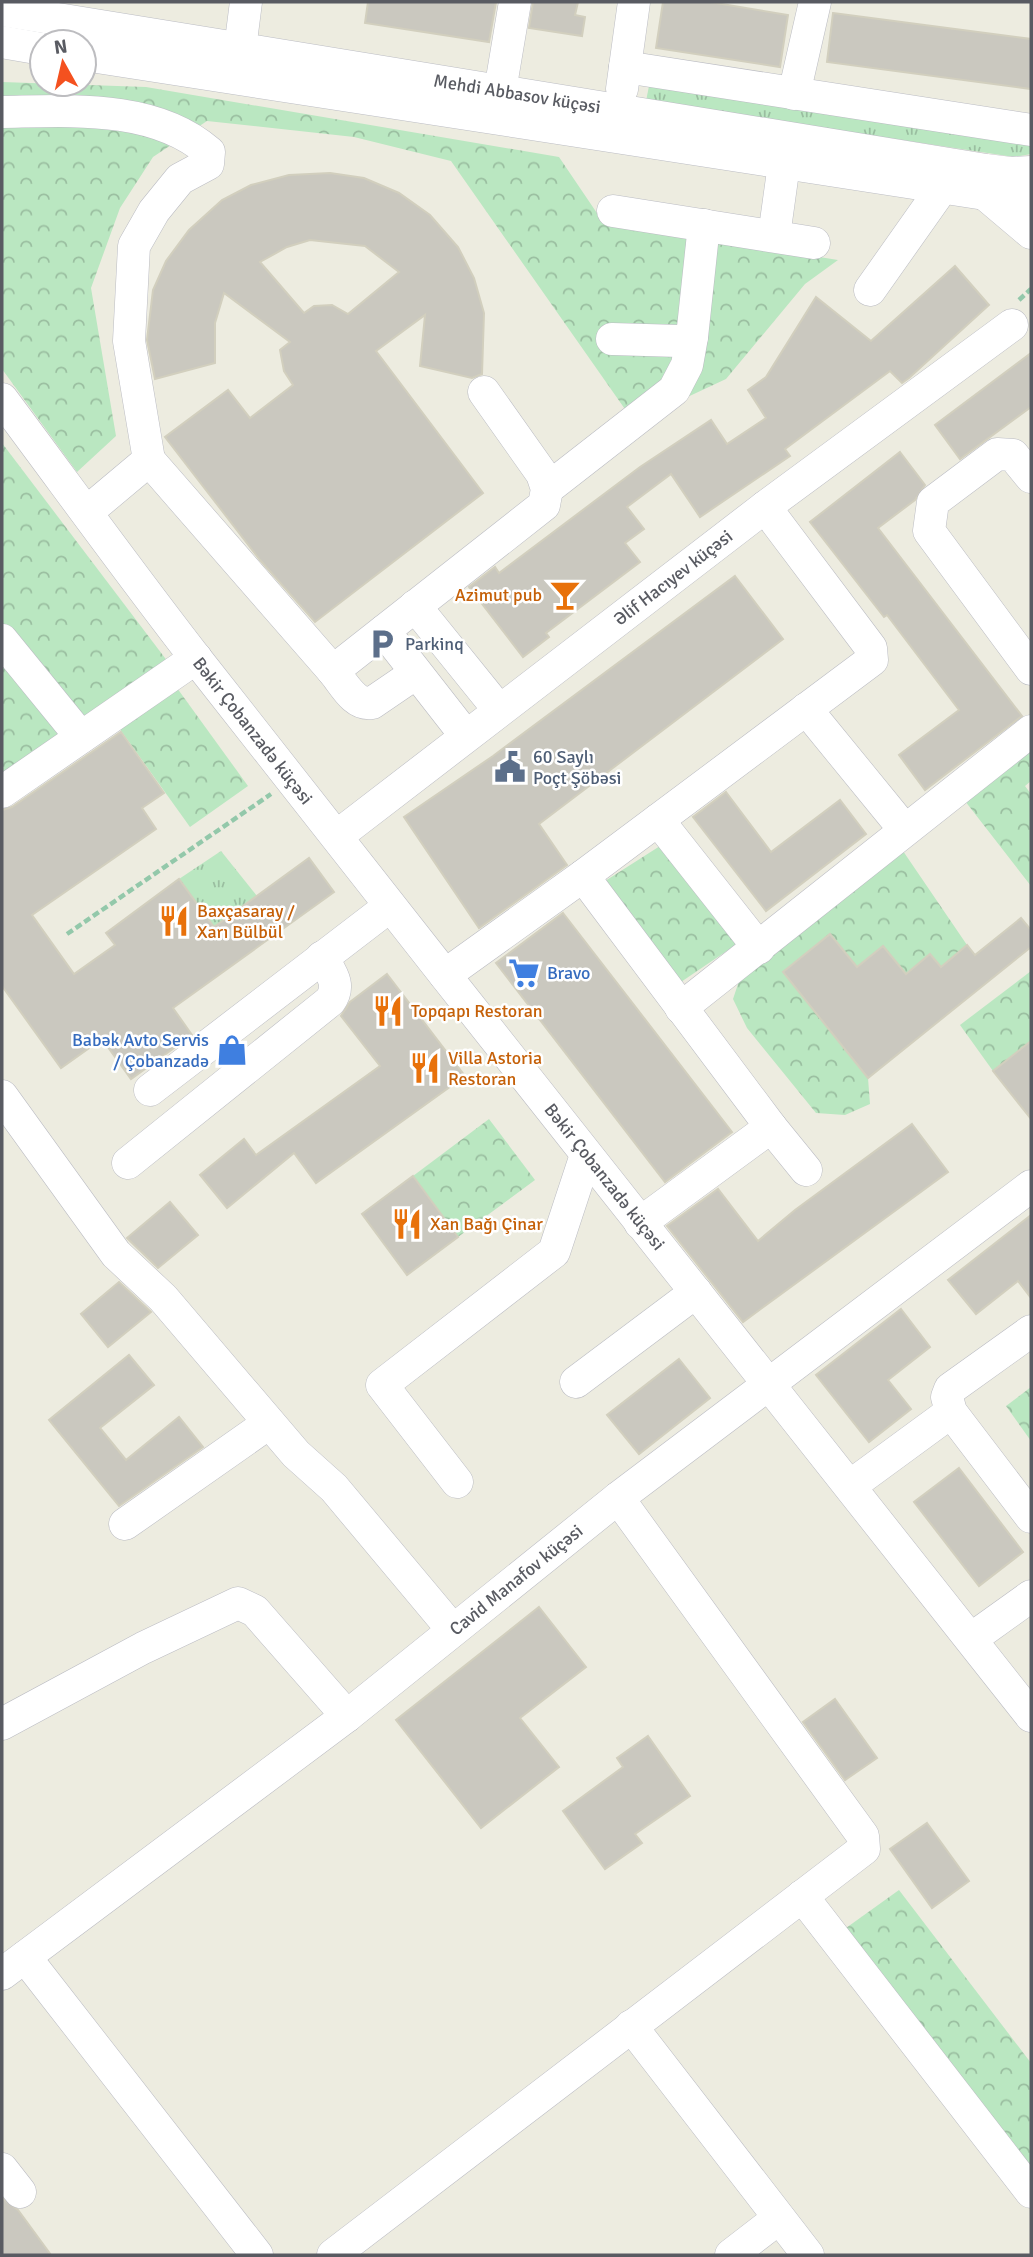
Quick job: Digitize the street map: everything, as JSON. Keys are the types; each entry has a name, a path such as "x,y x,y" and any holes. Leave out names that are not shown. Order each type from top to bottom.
{"street":[{"path":"240,49 246,2"},
{"path":"500,91 515,2"},
{"path":"618,111 634,2"},
{"path":"794,94 814,2"},
{"name":"Mehdi Abbasov küçəsi","path":"2,10 1010,173 1031,172"},
{"path":"2,43 28,47"},
{"name":"Mehdi Abbasov küçəsi","path":"98,57 1031,201"},
{"path":"2,65 28,66"},
{"path":"98,67 175,69"},
{"path":"625,67 1031,130"},
{"path":"2,112 67,111 141,118 193,138 209,152 208,164 180,179 154,211 134,246 129,341 149,460 358,701 372,703 416,673"},
{"path":"774,236 784,163"},
{"path":"870,290 942,188"},
{"path":"985,194 1031,233"},
{"path":"613,211 814,243"},
{"path":"548,489 674,390 687,365 704,225"},
{"name":"Əlif Hacıyev küçəsi","path":"337,836 765,508 1012,325"},
{"path":"612,339 679,341 692,337"},
{"path":"333,671 544,505 548,489 542,474 484,392"},
{"name":"Bəkir Çobanzadə küçəsi","path":"2,399 196,657 390,906 640,1223 769,1381 1031,1716"},
{"path":"1031,477 1013,455 997,454 933,502 929,531 1031,669"},
{"path":"87,512 149,460"},
{"path":"445,975 659,820 872,660 871,648 765,508"},
{"path":"415,606 499,710"},
{"path":"384,631 466,736"},
{"path":"2,640 81,737"},
{"path":"2,792 196,657"},
{"path":"806,709 904,829"},
{"path":"681,1007 1031,731"},
{"path":"659,820 759,948"},
{"path":"583,876 806,1170"},
{"path":"150,1090 390,906"},
{"path":"128,1163 330,1001 336,992 336,982 322,957"},
{"path":"2,1096 116,1254 163,1297 296,1454 334,1488 452,1629"},
{"path":"640,1223 771,1127"},
{"path":"457,1482 382,1385 554,1252 586,1155"},
{"name":"Cavid Manafov küçəsi","path":"14,1965 347,1716 618,1498 769,1381 1031,1186"},
{"path":"576,1382 696,1292"},
{"path":"1031,1331 950,1389 947,1397 951,1412 1031,1517"},
{"path":"850,1486 951,1412"},
{"path":"125,1524 269,1423"},
{"path":"333,2255 864,1849 863,1836 618,1498"},
{"path":"971,1639 1031,1596"},
{"path":"2,1724 143,1648 238,1603 255,1611 347,1716"},
{"path":"802,1896 1031,2192"},
{"path":"14,1965 257,2255"},
{"path":"631,2026 808,2255"},
{"path":"731,2255 779,2218"}],"path":[{"path":"67,934 292,780"}],"green space":[{"path":"2,82 28,83 28,98 98,98 98,85 146,87 559,157 603,222 838,260 805,284 726,379 634,422 451,161 354,137 207,121 153,157 120,208 91,288 116,436 77,472 2,369"},
{"path":"649,86 1031,144 1031,154 1014,157 646,101"},
{"path":"2,443 168,662 2,774"},
{"path":"177,688 248,786 190,827 119,728"},
{"path":"1031,750 1031,781 1025,786 1031,794 1031,886 965,801"},
{"path":"660,846 737,944 678,984 602,883"},
{"path":"221,851 257,896 214,927 179,879"},
{"path":"903,851 967,945 941,967 930,954 906,974 857,967 830,934 783,972 868,1078 870,1104 845,1115 816,1113 747,1028 733,999 739,981"},
{"path":"1031,971 1031,1041 993,1071 960,1025"},
{"path":"489,1119 535,1180 458,1237 413,1176"},
{"path":"1031,1387 1031,1441 1006,1406"},
{"path":"899,1890 1031,2063 1031,2168 846,1928"}],"building":[{"path":"368,2 496,2 489,42 365,23"},
{"path":"533,2 578,2 575,15 585,17 582,36 529,28"},
{"path":"663,2 710,2 788,15 780,67 656,48"},
{"path":"833,13 1031,39 1031,89 827,62"},
{"path":"330,173 364,178 399,193 430,215 458,247 474,278 484,313 482,374 472,378 420,366 425,315 376,351 483,493 315,622 260,560 165,437 228,390 250,418 293,385 284,371 280,350 290,342 224,293 215,323 215,363 155,379 147,340 153,290 166,261 189,230 222,200 251,185 289,175","holes":["310,240 365,246 399,272 348,314 332,305 314,306 304,313 260,262 287,247"]},
{"path":"955,266 989,305 909,378 902,383 890,371 785,449 790,456 700,517 671,474 627,507 644,529 625,543 640,562 546,633 549,637 523,657 469,587 495,567 499,573 640,467 711,420 727,444 766,418 748,390 766,377 816,297 871,341"},
{"path":"1031,353 1031,407 960,459 935,425"},
{"path":"900,452 925,485 915,500 878,528 1022,716 925,790 899,755 959,710 887,615 884,617 810,522"},
{"path":"735,576 783,639 539,824 567,865 479,928 404,817 493,756"},
{"path":"121,732 164,793 142,808 156,829 32,915 74,974 115,945 106,933 179,879 214,927 309,858 334,892 173,1008 192,1035 131,1079 102,1039 61,1068 2,986 2,810 12,807"},
{"path":"726,792 771,852 840,800 866,834 766,911 693,817"},
{"path":"563,913 732,1132 665,1182 496,963"},
{"path":"1021,918 1031,930 1031,947 868,1078 783,972 830,934 857,967 883,946 906,974 930,954 941,967 967,945 975,955"},
{"path":"387,974 465,1076 316,1183 294,1153 227,1208 200,1175 244,1139 256,1155 380,1066 341,1016 350,1002"},
{"path":"1031,1041 1031,1119 993,1071"},
{"path":"912,1124 948,1172 743,1322 667,1226 718,1189 758,1241 795,1210"},
{"path":"413,1176 458,1237 407,1275 362,1214"},
{"path":"170,1202 198,1235 158,1268 127,1238"},
{"path":"1031,1215 1031,1298 1018,1281 976,1314 948,1280"},
{"path":"119,1282 151,1312 108,1347 81,1314"},
{"path":"901,1309 930,1347 888,1380 911,1409 869,1442 816,1375"},
{"path":"129,1355 154,1385 100,1428 126,1460 179,1417 203,1447 119,1506 49,1420"},
{"path":"679,1359 710,1398 639,1454 607,1415"},
{"path":"959,1468 1023,1552 979,1586 914,1502"},
{"path":"539,1607 586,1667 520,1718 559,1767 481,1828 396,1720"},
{"path":"835,1699 877,1758 845,1780 803,1722"},
{"path":"648,1736 690,1796 635,1834 642,1843 605,1869 563,1811 623,1767 617,1758"},
{"path":"927,1823 969,1881 932,1908 890,1849"},
{"path":"2,2198 18,2210 51,2255 2,2255"}],"place":[{"name":"Azimut pub","path":"565,595"},
{"name":"Parkinq","path":"382,644"},
{"name":"60 Saylı Poçt Şöbəsi","path":"510,767"},
{"name":"Baxçasaray / Xarı Bülbül","path":"174,921"},
{"name":"Bravo","path":"524,973"},
{"name":"Topqapı Restoran","path":"388,1011"},
{"name":"Babək Avto Servis / Çobanzadə","path":"232,1050"},
{"name":"Villa Astoria Restoran","path":"425,1068"},
{"name":"Xan Bağı Çinar","path":"407,1224"}]}
